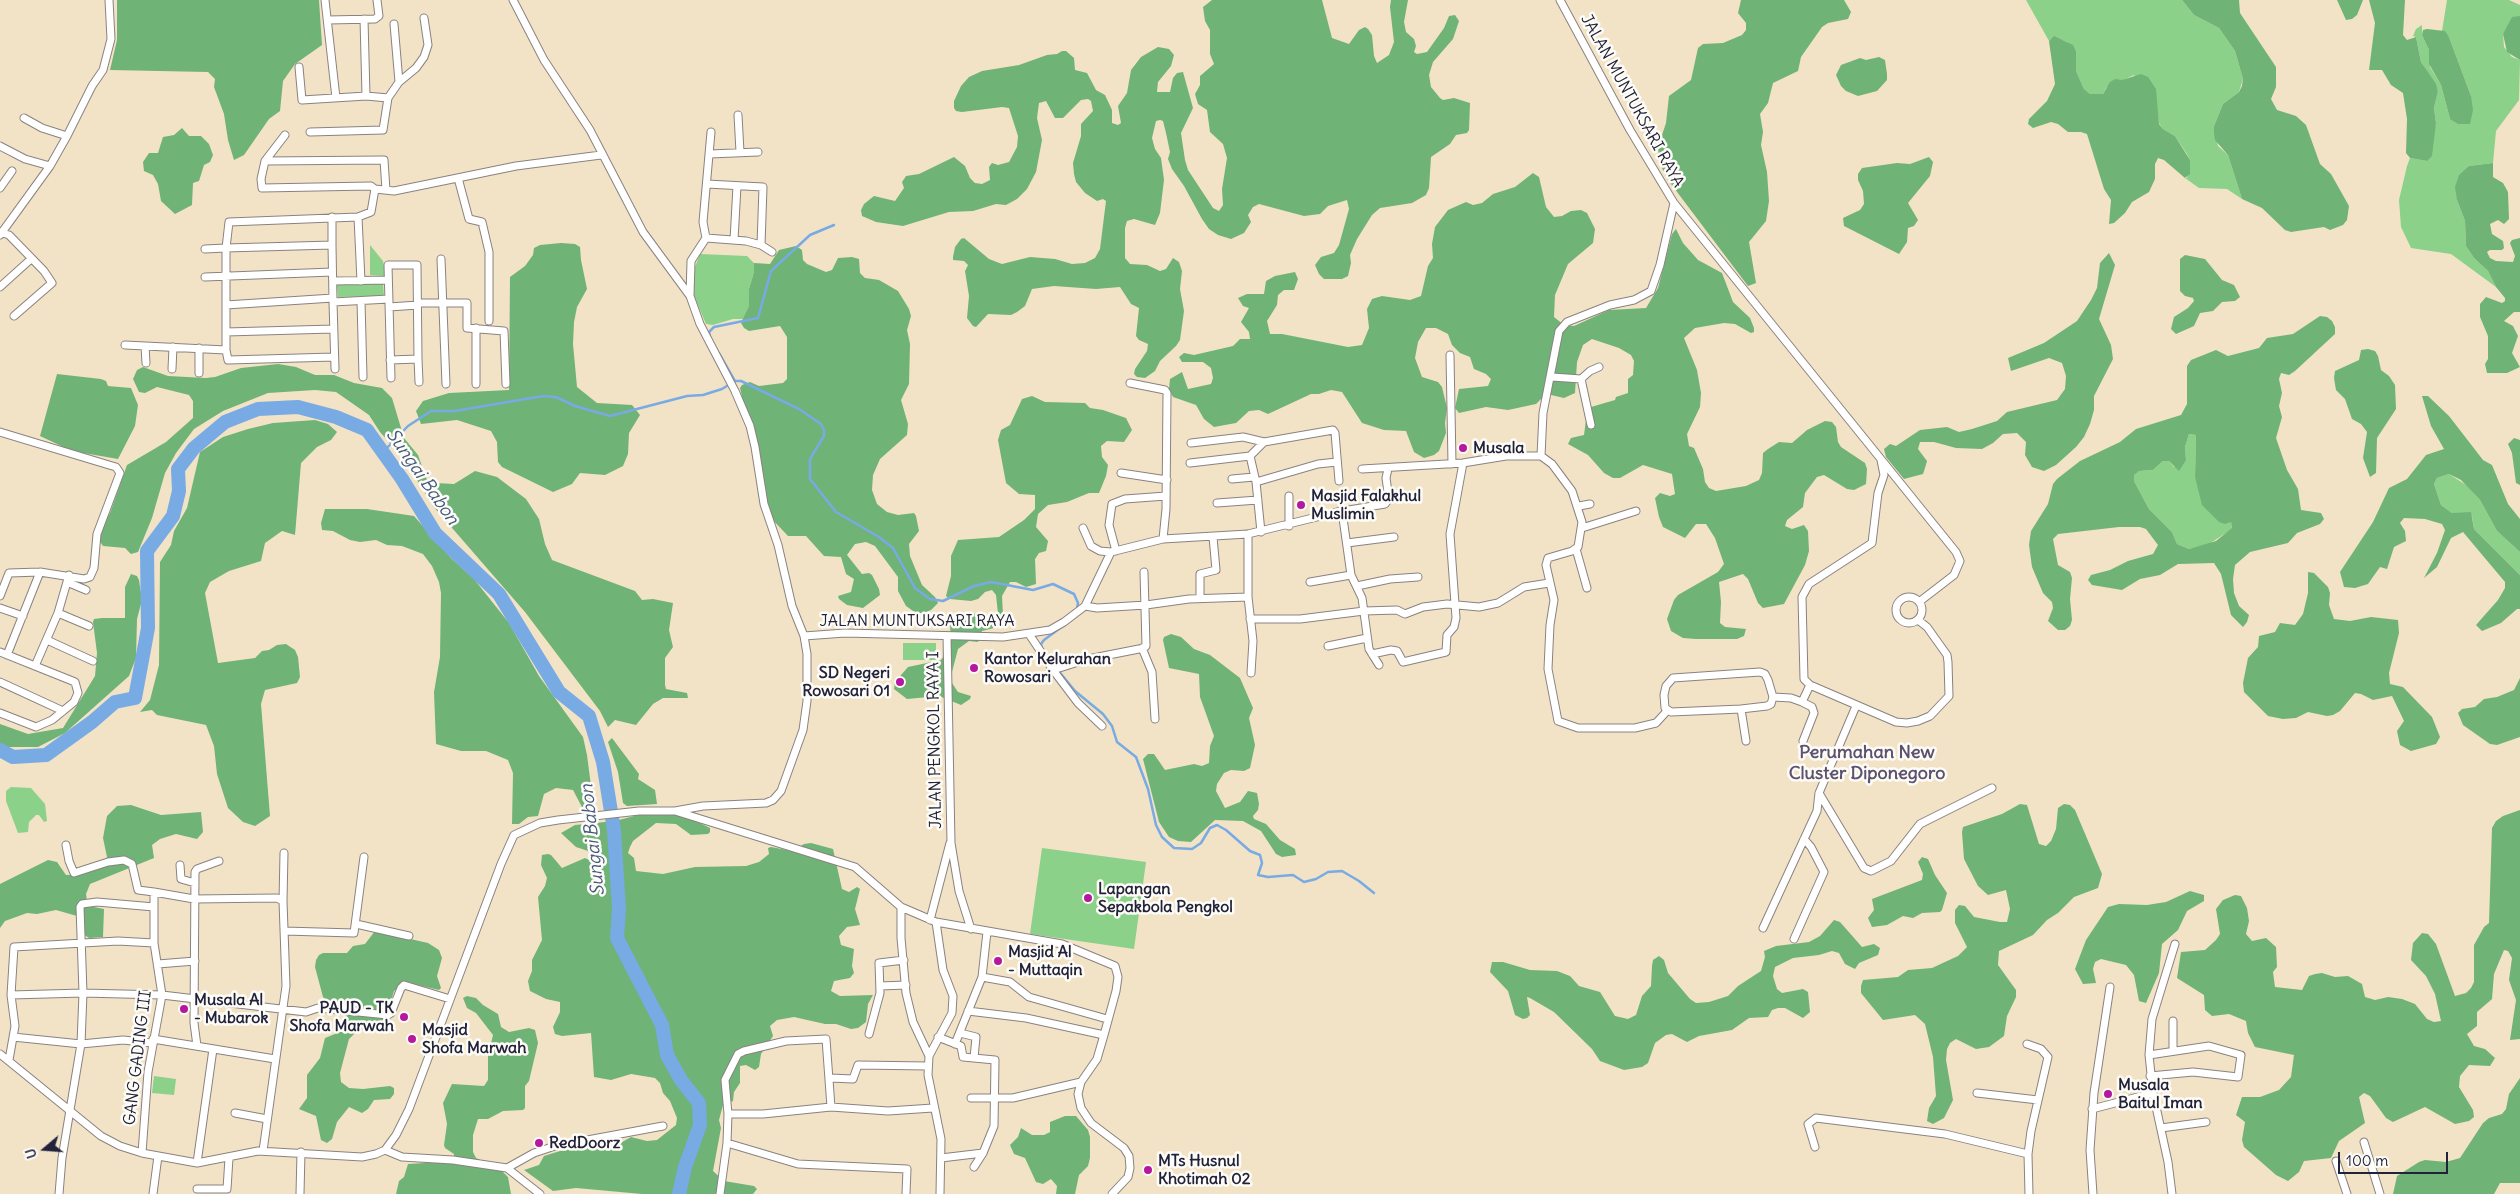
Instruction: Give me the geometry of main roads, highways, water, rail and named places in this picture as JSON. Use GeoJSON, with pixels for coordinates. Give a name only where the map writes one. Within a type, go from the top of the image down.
{"type":"FeatureCollection","features":[{"type":"Feature","properties":{"kind":"waterway"},"geometry":{"type":"LineString","coordinates":[[710,337],[709,332],[714,327],[758,318],[771,271],[810,235],[834,225]]}},
{"type":"Feature","properties":{"kind":"waterway"},"geometry":{"type":"LineString","coordinates":[[719,353],[735,381]]}},
{"type":"Feature","properties":{"kind":"waterway"},"geometry":{"type":"LineString","coordinates":[[383,452],[408,426],[431,411],[455,411],[543,396],[556,397],[575,406],[610,416],[687,396],[703,395],[722,389],[735,381],[741,381],[799,409],[821,424],[824,436],[810,459],[810,479],[836,512],[879,537],[893,548],[915,588],[930,599],[943,601],[974,586],[991,582],[1033,590],[1053,584],[1074,594],[1078,603],[1077,609]]}},
{"type":"Feature","properties":{"kind":"waterway","name":"Sungai Babon"},"geometry":{"type":"LineString","coordinates":[[0,750],[13,757],[46,755],[92,722],[115,702],[135,698],[148,628],[147,551],[173,516],[179,491],[178,469],[194,448],[225,422],[258,409],[298,407],[336,417],[367,430],[402,479],[435,533],[499,594],[559,692],[589,716],[603,762],[614,830],[619,909],[617,938],[662,1025],[667,1055],[681,1080],[699,1103],[700,1125],[685,1167],[679,1194]]}},
{"type":"Feature","properties":{"kind":"waterway"},"geometry":{"type":"LineString","coordinates":[[1042,649],[1041,644],[1044,640],[1071,620]]}},
{"type":"Feature","properties":{"kind":"waterway"},"geometry":{"type":"LineString","coordinates":[[1048,658],[1075,691],[1103,714],[1112,726],[1117,742],[1136,757],[1148,789],[1156,825],[1162,837],[1174,848],[1192,849],[1201,843],[1210,828],[1217,825],[1226,830],[1250,851],[1260,855],[1262,863],[1258,875],[1268,877],[1293,875],[1304,882],[1316,879],[1328,872],[1342,871],[1374,893]]}},
{"type":"Feature","properties":{"kind":"place","name":"Musala"},"geometry":{"type":"Point","coordinates":[1463,448]}},
{"type":"Feature","properties":{"kind":"place","name":"Masjid Falakhul Muslimin"},"geometry":{"type":"Point","coordinates":[1301,505]}},
{"type":"Feature","properties":{"kind":"place","name":"Kantor Kelurahan Rowosari"},"geometry":{"type":"Point","coordinates":[974,668]}},
{"type":"Feature","properties":{"kind":"place","name":"SD Negeri Rowosari 01"},"geometry":{"type":"Point","coordinates":[900,682]}},
{"type":"Feature","properties":{"kind":"place","name":"Lapangan Sepakbola Pengkol"},"geometry":{"type":"Point","coordinates":[1088,898]}},
{"type":"Feature","properties":{"kind":"place","name":"Masjid Al - Muttaqin"},"geometry":{"type":"Point","coordinates":[998,961]}},
{"type":"Feature","properties":{"kind":"place","name":"Musala Al - Mubarok"},"geometry":{"type":"Point","coordinates":[184,1009]}},
{"type":"Feature","properties":{"kind":"place","name":"PAUD - TK Shofa Marwah"},"geometry":{"type":"Point","coordinates":[404,1017]}},
{"type":"Feature","properties":{"kind":"place","name":"Masjid Shofa Marwah"},"geometry":{"type":"Point","coordinates":[412,1039]}},
{"type":"Feature","properties":{"kind":"place","name":"Musala Baitul Iman"},"geometry":{"type":"Point","coordinates":[2108,1094]}},
{"type":"Feature","properties":{"kind":"place","name":"RedDoorz"},"geometry":{"type":"Point","coordinates":[539,1143]}},
{"type":"Feature","properties":{"kind":"place","name":"MTs Husnul Khotimah 02"},"geometry":{"type":"Point","coordinates":[1148,1170]}},
{"type":"Feature","properties":{"kind":"district","name":"Perumahan New Cluster Diponegoro"},"geometry":{"type":"Point","coordinates":[1867,763]}}]}
